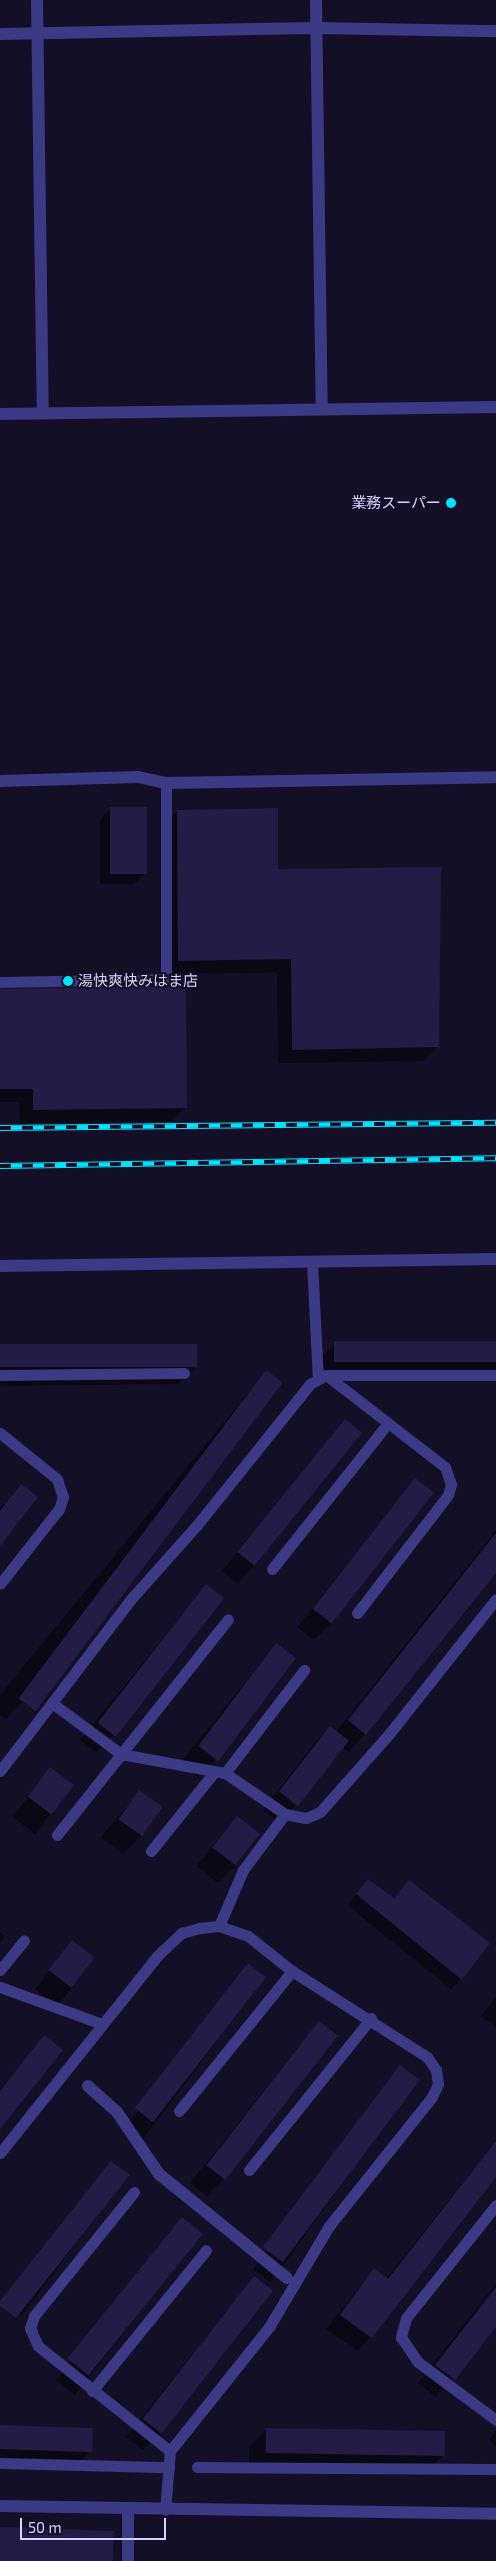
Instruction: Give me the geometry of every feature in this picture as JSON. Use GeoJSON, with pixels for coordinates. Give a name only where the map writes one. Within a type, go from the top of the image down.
{"type":"FeatureCollection","features":[{"type":"Feature","properties":{"kind":"street"},"geometry":{"type":"LineString","coordinates":[[37,0],[43,413]]}},
{"type":"Feature","properties":{"kind":"street"},"geometry":{"type":"LineString","coordinates":[[316,0],[322,409]]}},
{"type":"Feature","properties":{"kind":"street"},"geometry":{"type":"LineString","coordinates":[[0,34],[316,28],[496,31]]}},
{"type":"Feature","properties":{"kind":"street"},"geometry":{"type":"LineString","coordinates":[[0,414],[496,407]]}},
{"type":"Feature","properties":{"kind":"street"},"geometry":{"type":"LineString","coordinates":[[0,781],[138,777],[166,783],[496,777]]}},
{"type":"Feature","properties":{"kind":"street"},"geometry":{"type":"LineString","coordinates":[[0,1266],[496,1259]]}},
{"type":"Feature","properties":{"kind":"street"},"geometry":{"type":"LineString","coordinates":[[88,2086],[117,2112],[159,2174],[286,2278]]}},
{"type":"Feature","properties":{"kind":"street"},"geometry":{"type":"LineString","coordinates":[[0,2506],[496,2514]]}},
{"type":"Feature","properties":{"kind":"street"},"geometry":{"type":"LineString","coordinates":[[128,2509],[128,2561]]}},
{"type":"Feature","properties":{"kind":"lane"},"geometry":{"type":"LineString","coordinates":[[0,982],[166,980],[166,783]]}},
{"type":"Feature","properties":{"kind":"lane"},"geometry":{"type":"LineString","coordinates":[[312,1262],[322,1377]]}},
{"type":"Feature","properties":{"kind":"lane"},"geometry":{"type":"LineString","coordinates":[[0,1375],[184,1373]]}},
{"type":"Feature","properties":{"kind":"lane"},"geometry":{"type":"LineString","coordinates":[[0,1771],[131,1599],[198,1525],[302,1391],[322,1377],[496,1376]]}},
{"type":"Feature","properties":{"kind":"lane"},"geometry":{"type":"LineString","coordinates":[[322,1377],[388,1423],[446,1467],[451,1484],[448,1496],[357,1613]]}},
{"type":"Feature","properties":{"kind":"lane"},"geometry":{"type":"LineString","coordinates":[[272,1569],[388,1423]]}},
{"type":"Feature","properties":{"kind":"lane"},"geometry":{"type":"LineString","coordinates":[[0,1433],[57,1479],[64,1497],[59,1509],[0,1584]]}},
{"type":"Feature","properties":{"kind":"lane"},"geometry":{"type":"LineString","coordinates":[[52,1703],[121,1754],[220,1772],[285,1814],[300,1818],[320,1812],[389,1734],[496,1599]]}},
{"type":"Feature","properties":{"kind":"lane"},"geometry":{"type":"LineString","coordinates":[[57,1835],[228,1619]]}},
{"type":"Feature","properties":{"kind":"lane"},"geometry":{"type":"LineString","coordinates":[[151,1851],[220,1772],[304,1670]]}},
{"type":"Feature","properties":{"kind":"lane"},"geometry":{"type":"LineString","coordinates":[[219,1926],[243,1870],[285,1814]]}},
{"type":"Feature","properties":{"kind":"lane"},"geometry":{"type":"LineString","coordinates":[[0,2154],[102,2024],[170,1943],[182,1933],[219,1926],[248,1936],[292,1971],[371,2018],[427,2057],[436,2070],[438,2084],[432,2097],[329,2226],[269,2327],[170,2451],[165,2510]]}},
{"type":"Feature","properties":{"kind":"lane"},"geometry":{"type":"LineString","coordinates":[[0,1970],[24,1940]]}},
{"type":"Feature","properties":{"kind":"lane"},"geometry":{"type":"LineString","coordinates":[[179,2111],[292,1971]]}},
{"type":"Feature","properties":{"kind":"lane"},"geometry":{"type":"LineString","coordinates":[[2,1991],[102,2024]]}},
{"type":"Feature","properties":{"kind":"lane"},"geometry":{"type":"LineString","coordinates":[[249,2170],[371,2018]]}},
{"type":"Feature","properties":{"kind":"lane"},"geometry":{"type":"LineString","coordinates":[[134,2192],[34,2316],[30,2328],[38,2346],[170,2451]]}},
{"type":"Feature","properties":{"kind":"lane"},"geometry":{"type":"LineString","coordinates":[[496,2205],[406,2318],[401,2337],[418,2362],[496,2420]]}},
{"type":"Feature","properties":{"kind":"lane"},"geometry":{"type":"LineString","coordinates":[[92,2390],[206,2250]]}},
{"type":"Feature","properties":{"kind":"lane"},"geometry":{"type":"LineString","coordinates":[[0,2463],[168,2468]]}},
{"type":"Feature","properties":{"kind":"lane"},"geometry":{"type":"LineString","coordinates":[[197,2467],[496,2469]]}},
{"type":"Feature","properties":{"kind":"building"},"geometry":{"type":"Polygon","coordinates":[[[110,807],[147,807],[147,874],[110,874],[110,807]]]}},
{"type":"Feature","properties":{"kind":"building"},"geometry":{"type":"Polygon","coordinates":[[[278,808],[278,869],[441,867],[439,1047],[292,1050],[291,959],[178,961],[177,810],[278,808]]]}},
{"type":"Feature","properties":{"kind":"building"},"geometry":{"type":"Polygon","coordinates":[[[186,986],[187,1108],[33,1110],[33,1089],[0,1089],[0,989],[186,986]]]}},
{"type":"Feature","properties":{"kind":"building"},"geometry":{"type":"Polygon","coordinates":[[[334,1341],[496,1341],[496,1362],[334,1362],[334,1341]]]}},
{"type":"Feature","properties":{"kind":"building"},"geometry":{"type":"Polygon","coordinates":[[[0,1344],[197,1344],[197,1367],[0,1367],[0,1344]]]}},
{"type":"Feature","properties":{"kind":"building"},"geometry":{"type":"Polygon","coordinates":[[[266,1370],[283,1383],[35,1711],[19,1698],[266,1370]]]}},
{"type":"Feature","properties":{"kind":"building"},"geometry":{"type":"Polygon","coordinates":[[[345,1419],[362,1433],[254,1566],[237,1552],[345,1419]]]}},
{"type":"Feature","properties":{"kind":"building"},"geometry":{"type":"Polygon","coordinates":[[[415,1478],[434,1493],[332,1624],[313,1609],[415,1478]]]}},
{"type":"Feature","properties":{"kind":"building"},"geometry":{"type":"Polygon","coordinates":[[[21,1484],[38,1497],[0,1546],[0,1511],[21,1484]]]}},
{"type":"Feature","properties":{"kind":"building"},"geometry":{"type":"Polygon","coordinates":[[[496,1533],[496,1573],[366,1735],[348,1720],[496,1533]]]}},
{"type":"Feature","properties":{"kind":"building"},"geometry":{"type":"Polygon","coordinates":[[[206,1584],[224,1598],[116,1737],[98,1723],[206,1584]]]}},
{"type":"Feature","properties":{"kind":"building"},"geometry":{"type":"Polygon","coordinates":[[[276,1643],[296,1658],[218,1761],[198,1746],[276,1643]]]}},
{"type":"Feature","properties":{"kind":"building"},"geometry":{"type":"Polygon","coordinates":[[[330,1726],[349,1741],[298,1806],[279,1791],[330,1726]]]}},
{"type":"Feature","properties":{"kind":"building"},"geometry":{"type":"Polygon","coordinates":[[[50,1767],[74,1785],[52,1815],[28,1797],[50,1767]]]}},
{"type":"Feature","properties":{"kind":"building"},"geometry":{"type":"Polygon","coordinates":[[[139,1790],[163,1807],[142,1836],[118,1819],[139,1790]]]}},
{"type":"Feature","properties":{"kind":"building"},"geometry":{"type":"Polygon","coordinates":[[[237,1816],[260,1834],[235,1865],[212,1848],[237,1816]]]}},
{"type":"Feature","properties":{"kind":"building"},"geometry":{"type":"Polygon","coordinates":[[[368,1879],[394,1898],[409,1880],[490,1943],[462,1980],[356,1894],[368,1879]]]}},
{"type":"Feature","properties":{"kind":"building"},"geometry":{"type":"Polygon","coordinates":[[[72,1940],[95,1958],[71,1988],[49,1970],[72,1940]]]}},
{"type":"Feature","properties":{"kind":"building"},"geometry":{"type":"Polygon","coordinates":[[[248,1963],[266,1977],[153,2122],[135,2108],[248,1963]]]}},
{"type":"Feature","properties":{"kind":"building"},"geometry":{"type":"Polygon","coordinates":[[[319,2021],[338,2036],[225,2180],[206,2165],[319,2021]]]}},
{"type":"Feature","properties":{"kind":"building"},"geometry":{"type":"Polygon","coordinates":[[[44,2035],[63,2050],[0,2129],[0,2091],[44,2035]]]}},
{"type":"Feature","properties":{"kind":"building"},"geometry":{"type":"Polygon","coordinates":[[[400,2065],[420,2080],[283,2262],[263,2247],[400,2065]]]}},
{"type":"Feature","properties":{"kind":"building"},"geometry":{"type":"Polygon","coordinates":[[[496,2141],[496,2177],[372,2338],[340,2315],[374,2268],[388,2279],[496,2141]]]}},
{"type":"Feature","properties":{"kind":"building"},"geometry":{"type":"Polygon","coordinates":[[[111,2161],[130,2175],[16,2318],[0,2306],[0,2301],[111,2161]]]}},
{"type":"Feature","properties":{"kind":"building"},"geometry":{"type":"Polygon","coordinates":[[[182,2217],[203,2234],[88,2375],[67,2358],[182,2217]]]}},
{"type":"Feature","properties":{"kind":"building"},"geometry":{"type":"Polygon","coordinates":[[[254,2276],[273,2291],[161,2433],[143,2419],[254,2276]]]}},
{"type":"Feature","properties":{"kind":"building"},"geometry":{"type":"Polygon","coordinates":[[[496,2287],[496,2327],[455,2380],[435,2365],[496,2287]]]}},
{"type":"Feature","properties":{"kind":"building"},"geometry":{"type":"Polygon","coordinates":[[[0,2425],[93,2428],[92,2452],[0,2449],[0,2425]]]}},
{"type":"Feature","properties":{"kind":"building"},"geometry":{"type":"Polygon","coordinates":[[[266,2428],[445,2431],[445,2456],[266,2453],[266,2428]]]}},
{"type":"Feature","properties":{"kind":"building"},"geometry":{"type":"Polygon","coordinates":[[[0,2527],[114,2531],[113,2561],[0,2561],[0,2527]]]}},
{"type":"Feature","properties":{"kind":"railway"},"geometry":{"type":"LineString","coordinates":[[0,1128],[496,1123]]}},
{"type":"Feature","properties":{"kind":"railway"},"geometry":{"type":"LineString","coordinates":[[0,1166],[496,1158]]}},
{"type":"Feature","properties":{"kind":"place","name":"業務スーパー"},"geometry":{"type":"Point","coordinates":[451,503]}},
{"type":"Feature","properties":{"kind":"place","name":"湯快爽快みはま店"},"geometry":{"type":"Point","coordinates":[68,981]}}]}
